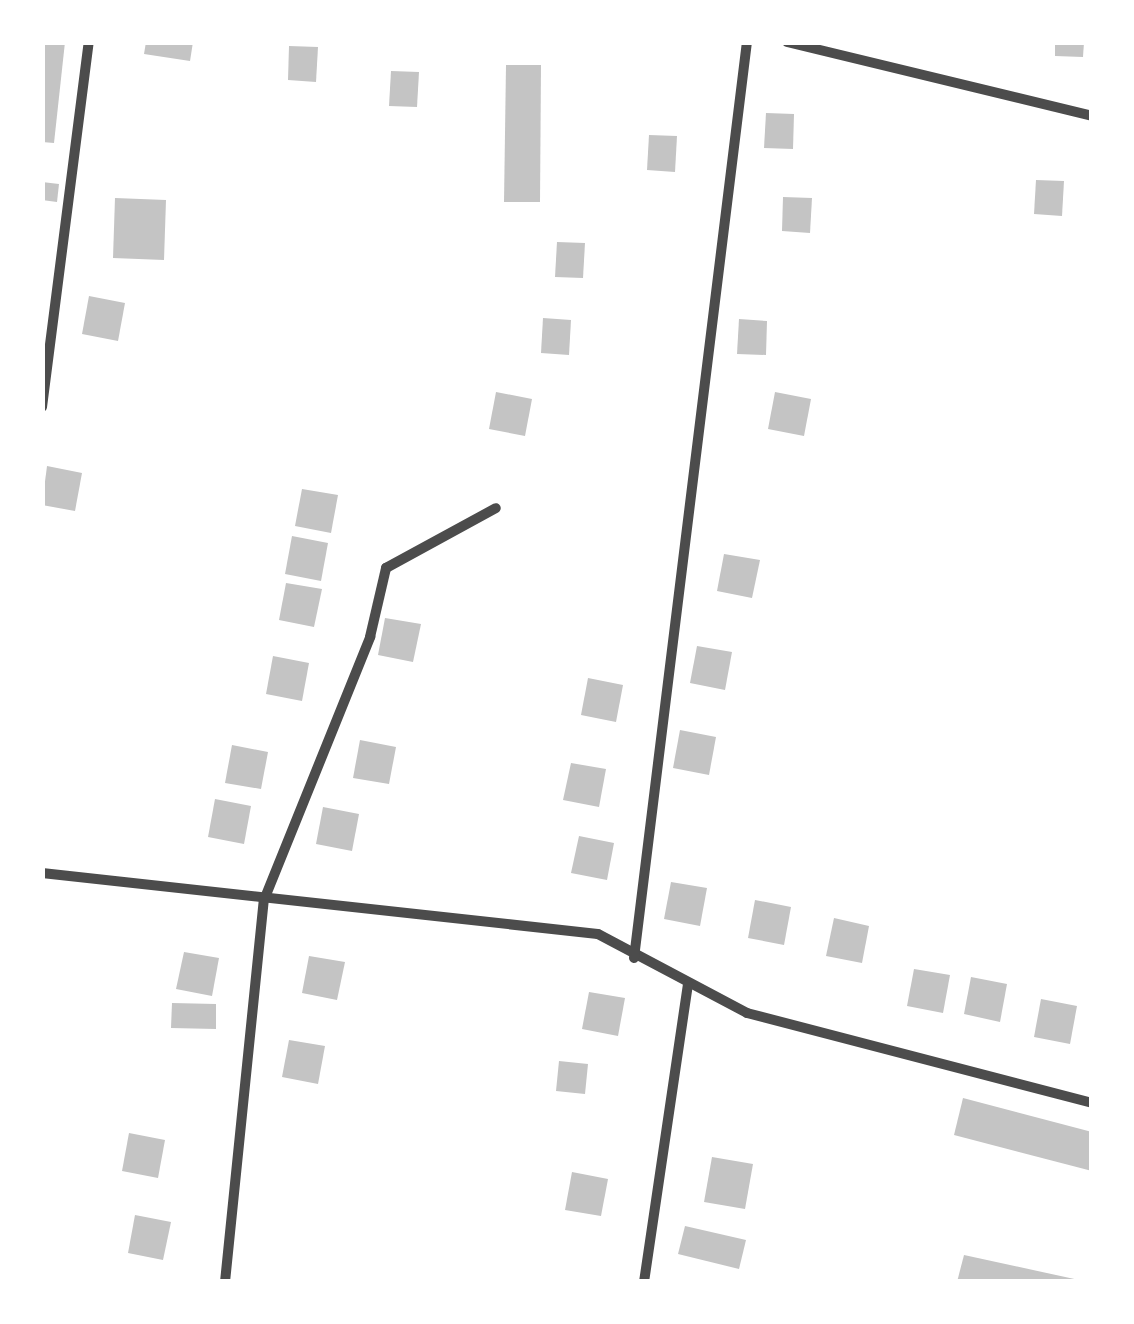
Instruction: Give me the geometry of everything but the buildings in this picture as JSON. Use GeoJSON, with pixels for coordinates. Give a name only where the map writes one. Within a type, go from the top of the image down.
{"type":"FeatureCollection","features":[{"type":"Feature","properties":{"kind":"street"},"geometry":{"type":"LineString","coordinates":[[42,406],[88,42]]}},
{"type":"Feature","properties":{"kind":"street"},"geometry":{"type":"LineString","coordinates":[[634,958],[748,42]]}},
{"type":"Feature","properties":{"kind":"street"},"geometry":{"type":"LineString","coordinates":[[786,42],[1092,116]]}},
{"type":"Feature","properties":{"kind":"street"},"geometry":{"type":"LineString","coordinates":[[225,1282],[264,900],[370,636],[386,568],[496,508]]}},
{"type":"Feature","properties":{"kind":"street"},"geometry":{"type":"LineString","coordinates":[[42,874],[598,934],[634,958],[747,1013],[1092,1102]]}},
{"type":"Feature","properties":{"kind":"street"},"geometry":{"type":"LineString","coordinates":[[644,1282],[688,984]]}}]}
